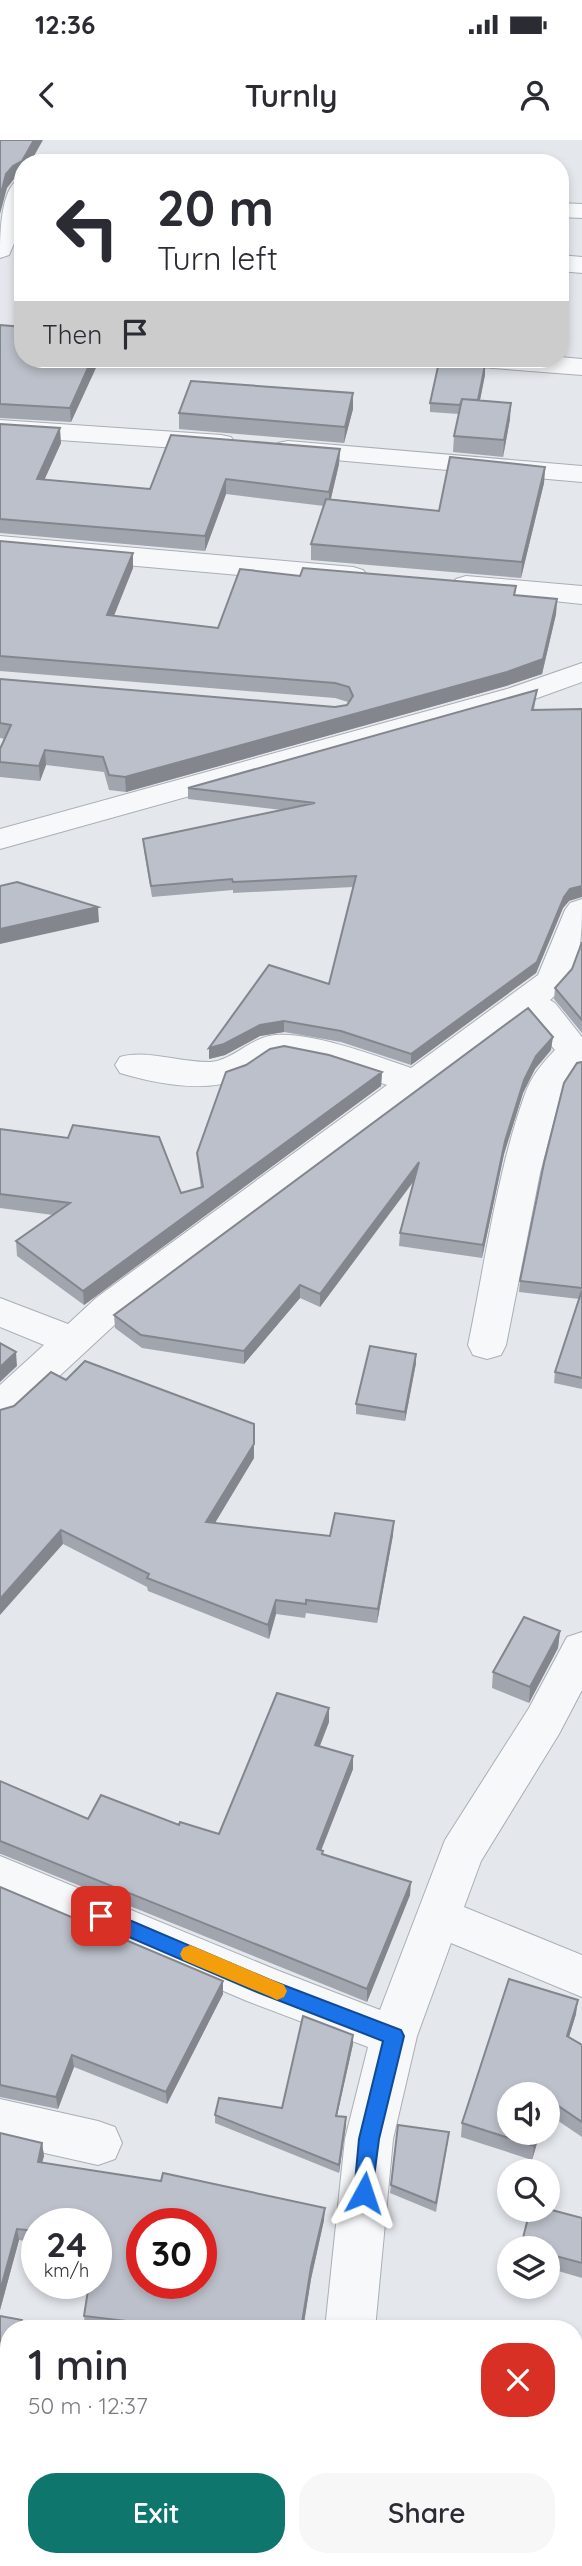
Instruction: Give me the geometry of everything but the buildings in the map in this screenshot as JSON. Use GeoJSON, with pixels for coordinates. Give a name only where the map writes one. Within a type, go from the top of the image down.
{"type":"FeatureCollection","features":[{"type":"Feature","properties":{"kind":"street"},"geometry":{"type":"LineString","coordinates":[[8,235],[14,209]]}},
{"type":"Feature","properties":{"kind":"street"},"geometry":{"type":"LineString","coordinates":[[0,428],[255,446],[582,474]]}},
{"type":"Feature","properties":{"kind":"street"},"geometry":{"type":"LineString","coordinates":[[0,545],[376,578]]}},
{"type":"Feature","properties":{"kind":"street"},"geometry":{"type":"LineString","coordinates":[[445,583],[582,595]]}},
{"type":"Feature","properties":{"kind":"street"},"geometry":{"type":"LineString","coordinates":[[0,839],[492,702],[582,672]]}},
{"type":"Feature","properties":{"kind":"street"},"geometry":{"type":"LineString","coordinates":[[0,1408],[109,1308],[550,983],[571,972],[582,910]]}},
{"type":"Feature","properties":{"kind":"street"},"geometry":{"type":"LineString","coordinates":[[487,1345],[522,1173],[543,1093],[552,1073],[578,1056],[543,1011],[526,1002]]}},
{"type":"Feature","properties":{"kind":"street"},"geometry":{"type":"LineString","coordinates":[[132,1065],[167,1072],[215,1072],[238,1068],[249,1056],[273,1047],[339,1058],[416,1082]]}},
{"type":"Feature","properties":{"kind":"street"},"geometry":{"type":"LineString","coordinates":[[0,1312],[73,1341]]}},
{"type":"Feature","properties":{"kind":"street"},"geometry":{"type":"LineString","coordinates":[[351,2320],[369,2139],[394,2036],[461,1854],[576,1676]]}},
{"type":"Feature","properties":{"kind":"street"},"geometry":{"type":"LineString","coordinates":[[0,1875],[263,1986],[394,2036]]}},
{"type":"Feature","properties":{"kind":"street"},"geometry":{"type":"LineString","coordinates":[[437,1916],[582,1976]]}},
{"type":"Feature","properties":{"kind":"street"},"geometry":{"type":"LineString","coordinates":[[0,2121],[98,2143]]}},
{"type":"Feature","properties":{"kind":"slow traffic"},"geometry":{"type":"LineString","coordinates":[[190,1954],[277,1991]]}},
{"type":"Feature","properties":{"kind":"route"},"geometry":{"type":"LineString","coordinates":[[101,1916],[263,1986],[394,2036],[369,2139],[364,2193]]}}]}
